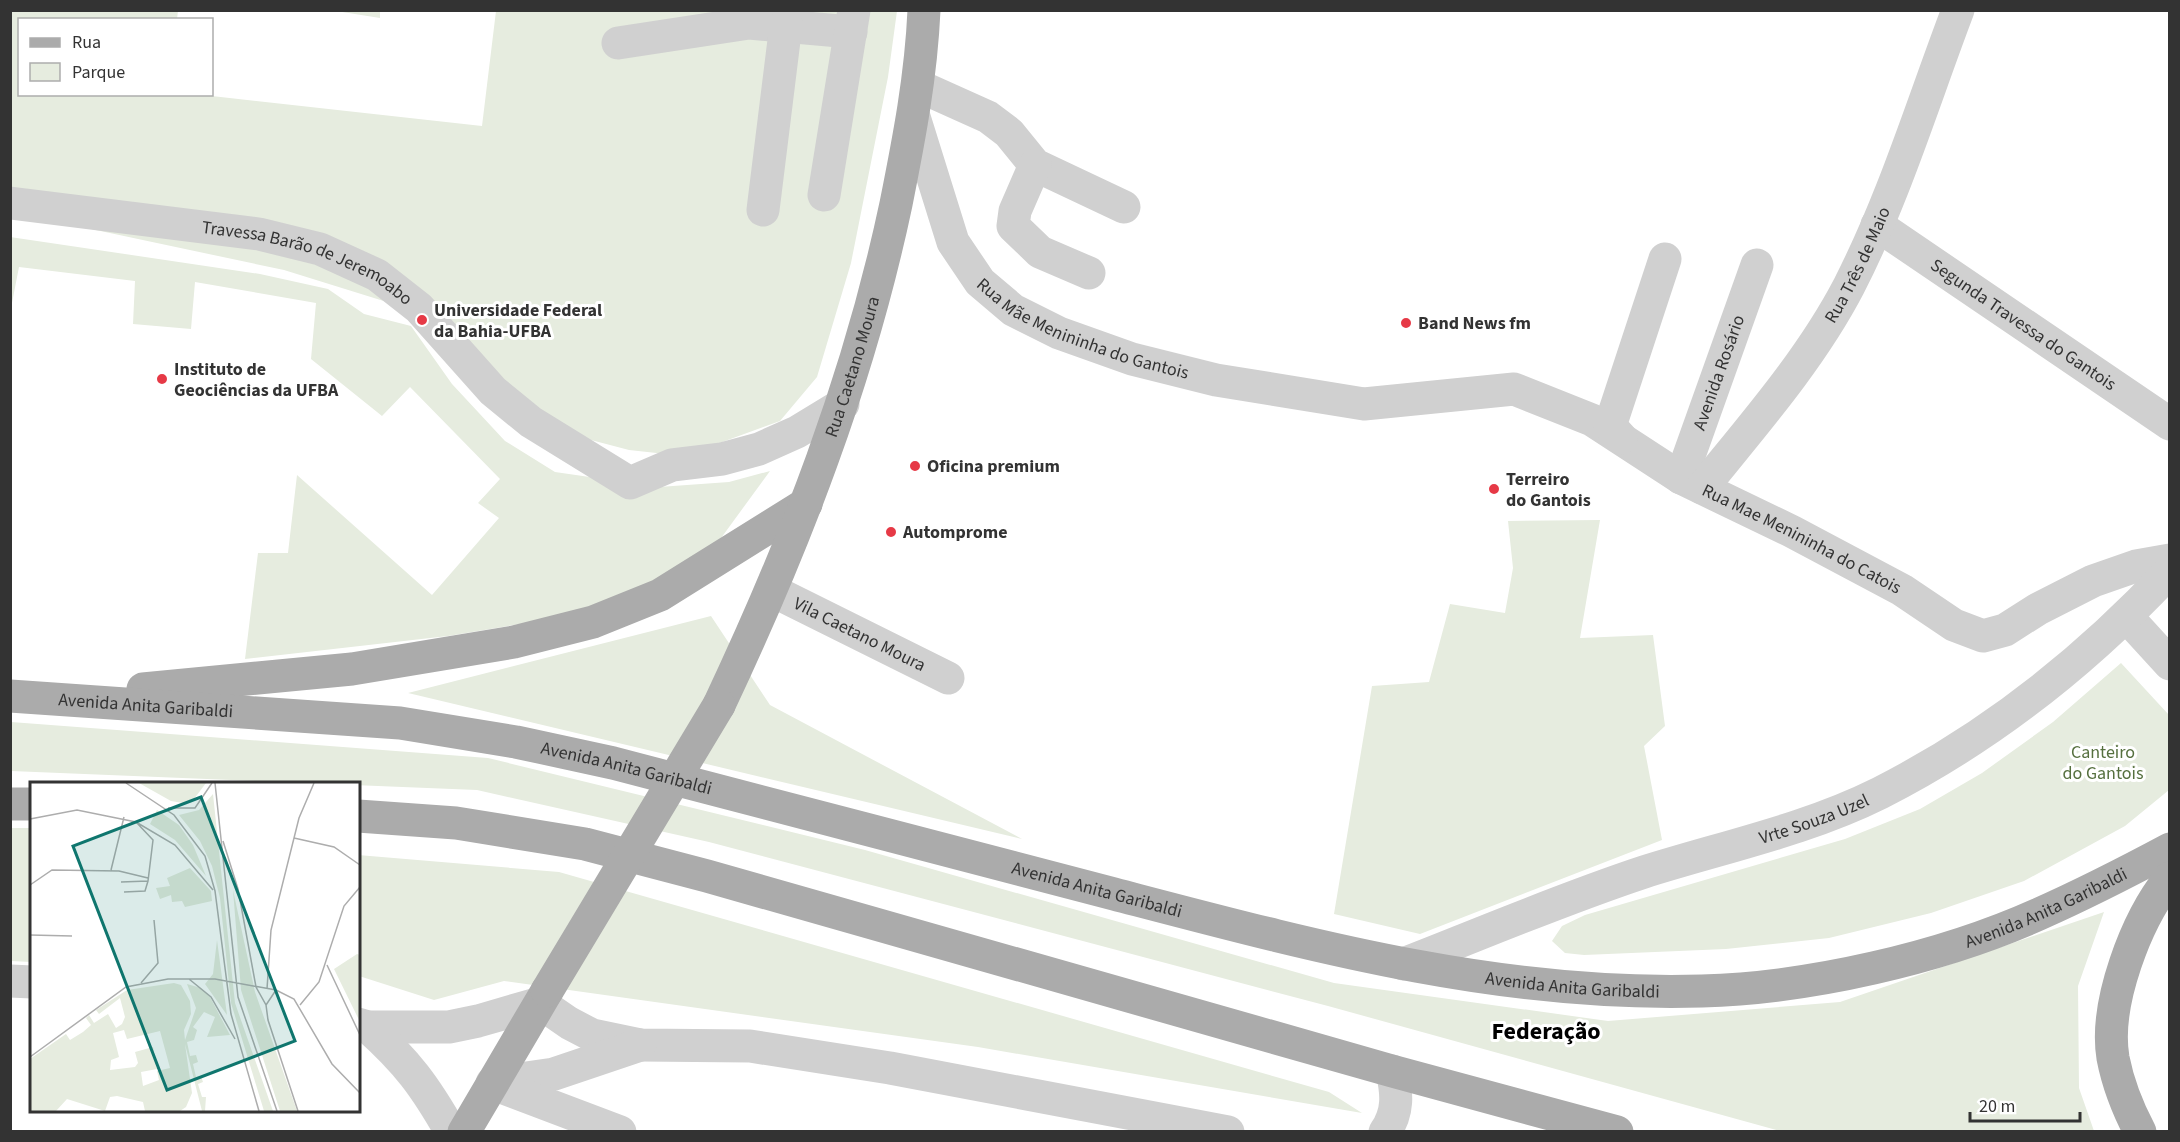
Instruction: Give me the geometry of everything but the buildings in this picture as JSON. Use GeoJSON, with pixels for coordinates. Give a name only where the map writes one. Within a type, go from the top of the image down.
{"type":"FeatureCollection","features":[{"type":"Feature","properties":{"kind":"main road","name":"Rua Caetano Moura"},"geometry":{"type":"LineString","coordinates":[[464,1131],[719,705],[771,590],[843,404],[879,284],[916,101],[924,10]]}},
{"type":"Feature","properties":{"kind":"main road"},"geometry":{"type":"LineString","coordinates":[[45,698],[352,669],[514,642],[570,628],[593,622],[660,595],[806,504]]}},
{"type":"Feature","properties":{"kind":"main road","name":"Avenida Anita Garibaldi"},"geometry":{"type":"LineString","coordinates":[[10,696],[400,723],[516,742],[613,763],[1279,937],[1403,964],[1537,986],[1704,991],[1793,982],[1881,965],[1956,946],[2037,915],[2169,849]]}},
{"type":"Feature","properties":{"kind":"main road"},"geometry":{"type":"LineString","coordinates":[[10,804],[30,804]]}},
{"type":"Feature","properties":{"kind":"main road"},"geometry":{"type":"LineString","coordinates":[[360,816],[456,823],[585,844],[718,879],[1392,1071],[1617,1131]]}},
{"type":"Feature","properties":{"kind":"main road"},"geometry":{"type":"LineString","coordinates":[[2140,1131],[2128,1108],[2113,1057],[2115,1001],[2130,947],[2158,892],[2169,878]]}},
{"type":"Feature","properties":{"kind":"street","name":"Rua Três de Maio"},"geometry":{"type":"LineString","coordinates":[[1692,483],[1769,406],[1823,330],[1849,286],[1878,225],[1958,10]]}},
{"type":"Feature","properties":{"kind":"street"},"geometry":{"type":"LineString","coordinates":[[618,43],[749,22],[786,24],[853,21],[824,195]]}},
{"type":"Feature","properties":{"kind":"street"},"geometry":{"type":"LineString","coordinates":[[763,210],[786,24]]}},
{"type":"Feature","properties":{"kind":"street"},"geometry":{"type":"LineString","coordinates":[[916,101],[988,117],[1009,133],[1035,165],[1124,207]]}},
{"type":"Feature","properties":{"kind":"street","name":"Rua Mãe Menininha do Gantois"},"geometry":{"type":"LineString","coordinates":[[916,101],[953,242],[980,282],[1013,310],[1059,333],[1132,360],[1216,380],[1364,404],[1514,389],[1592,420],[1621,438]]}},
{"type":"Feature","properties":{"kind":"street"},"geometry":{"type":"LineString","coordinates":[[1035,165],[1015,211],[1013,226],[1040,252],[1089,273]]}},
{"type":"Feature","properties":{"kind":"street","name":"Travessa Barão de Jeremoabo"},"geometry":{"type":"LineString","coordinates":[[10,203],[259,234],[320,249],[377,275],[419,308],[493,391],[508,404],[531,422],[630,483],[672,465],[722,459],[759,449],[797,432],[843,404]]}},
{"type":"Feature","properties":{"kind":"street","name":"Segunda Travessa do Gantois"},"geometry":{"type":"LineString","coordinates":[[1878,225],[2169,424]]}},
{"type":"Feature","properties":{"kind":"street"},"geometry":{"type":"LineString","coordinates":[[1621,438],[1610,426],[1665,259]]}},
{"type":"Feature","properties":{"kind":"street","name":"Avenida Rosário"},"geometry":{"type":"LineString","coordinates":[[1692,483],[1757,265]]}},
{"type":"Feature","properties":{"kind":"street","name":"Rua Mae Menininha do Catois"},"geometry":{"type":"LineString","coordinates":[[1621,438],[1692,483],[1902,590],[1954,625],[1983,636],[2005,630],[2093,581],[2136,566],[2169,560]]}},
{"type":"Feature","properties":{"kind":"street","name":"Vrte Souza Uzel"},"geometry":{"type":"LineString","coordinates":[[1403,964],[1601,886],[1812,822],[1879,794],[1943,758],[2006,717],[2072,667],[2127,617],[2169,571]]}},
{"type":"Feature","properties":{"kind":"street","name":"Vila Caetano Moura"},"geometry":{"type":"LineString","coordinates":[[771,590],[948,678]]}},
{"type":"Feature","properties":{"kind":"street"},"geometry":{"type":"LineString","coordinates":[[2127,617],[2169,664]]}},
{"type":"Feature","properties":{"kind":"street"},"geometry":{"type":"LineString","coordinates":[[10,981],[30,982]]}},
{"type":"Feature","properties":{"kind":"street"},"geometry":{"type":"LineString","coordinates":[[363,1026],[449,1027],[478,1021],[544,997],[569,1023],[592,1035],[640,1045],[750,1046],[890,1068],[1228,1131]]}},
{"type":"Feature","properties":{"kind":"street"},"geometry":{"type":"LineString","coordinates":[[363,1026],[400,1056],[419,1078],[451,1131]]}},
{"type":"Feature","properties":{"kind":"street"},"geometry":{"type":"LineString","coordinates":[[492,1083],[554,1074],[640,1045]]}},
{"type":"Feature","properties":{"kind":"street"},"geometry":{"type":"LineString","coordinates":[[1385,1131],[1396,1108],[1397,1091],[1392,1071]]}},
{"type":"Feature","properties":{"kind":"street"},"geometry":{"type":"LineString","coordinates":[[492,1083],[620,1131]]}},
{"type":"Feature","properties":{"kind":"green space"},"geometry":{"type":"Polygon","coordinates":[[[11,11],[178,11],[177,18],[18,18],[18,96],[212,96],[482,126],[496,11],[897,11],[888,77],[851,263],[817,377],[780,421],[684,456],[629,450],[572,435],[419,312],[284,270],[11,212],[11,11]]]}},
{"type":"Feature","properties":{"kind":"green space"},"geometry":{"type":"Polygon","coordinates":[[[336,11],[380,11],[380,18],[336,11]]]}},
{"type":"Feature","properties":{"kind":"green space"},"geometry":{"type":"Polygon","coordinates":[[[10,237],[260,274],[328,289],[364,314],[411,326],[452,384],[505,441],[555,472],[659,487],[729,482],[770,471],[697,571],[598,611],[448,636],[245,659],[258,553],[288,553],[297,475],[432,595],[499,518],[478,503],[500,479],[410,387],[382,416],[311,359],[316,303],[195,282],[191,329],[133,324],[135,281],[19,267],[11,308],[10,237]]]}},
{"type":"Feature","properties":{"kind":"green space"},"geometry":{"type":"Polygon","coordinates":[[[1600,520],[1580,638],[1653,635],[1665,726],[1644,746],[1662,840],[1420,934],[1334,914],[1372,686],[1429,682],[1450,604],[1505,613],[1513,568],[1508,521],[1600,520]]]}},
{"type":"Feature","properties":{"kind":"green space"},"geometry":{"type":"Polygon","coordinates":[[[711,616],[770,705],[1022,839],[408,693],[711,616]]]}},
{"type":"Feature","properties":{"kind":"green space","name":"Canteiro do Gantois"},"geometry":{"type":"Polygon","coordinates":[[[2121,663],[2169,715],[2169,790],[2125,826],[2024,881],[1931,913],[1829,938],[1726,949],[1584,955],[1565,953],[1552,941],[1562,926],[1585,915],[1845,839],[1920,809],[1982,773],[2053,722],[2121,663]]]}},
{"type":"Feature","properties":{"kind":"green space"},"geometry":{"type":"Polygon","coordinates":[[[11,722],[488,758],[865,850],[1334,983],[1608,1021],[1840,1002],[2104,912],[2078,986],[2079,1088],[2094,1131],[1780,1131],[1328,1006],[709,842],[477,790],[360,785],[360,782],[281,782],[11,771],[11,722]]]}},
{"type":"Feature","properties":{"kind":"green space"},"geometry":{"type":"Polygon","coordinates":[[[11,828],[30,828],[30,962],[11,961],[11,828]]]}},
{"type":"Feature","properties":{"kind":"green space"},"geometry":{"type":"Polygon","coordinates":[[[360,855],[559,872],[1329,1092],[1362,1113],[978,1047],[504,981],[434,1000],[360,976],[360,855]]]}},
{"type":"Feature","properties":{"kind":"place","name":"Universidade Federal da Bahia-UFBA"},"geometry":{"type":"Point","coordinates":[422,320]}},
{"type":"Feature","properties":{"kind":"place","name":"Band News fm"},"geometry":{"type":"Point","coordinates":[1406,323]}},
{"type":"Feature","properties":{"kind":"place","name":"Instituto de Geociências da UFBA"},"geometry":{"type":"Point","coordinates":[162,379]}},
{"type":"Feature","properties":{"kind":"place","name":"Oficina premium"},"geometry":{"type":"Point","coordinates":[915,466]}},
{"type":"Feature","properties":{"kind":"place","name":"Terreiro do Gantois"},"geometry":{"type":"Point","coordinates":[1494,489]}},
{"type":"Feature","properties":{"kind":"place","name":"Automprome"},"geometry":{"type":"Point","coordinates":[891,532]}},
{"type":"Feature","properties":{"kind":"district","name":"Federação"},"geometry":{"type":"Point","coordinates":[1546,1031]}}]}
